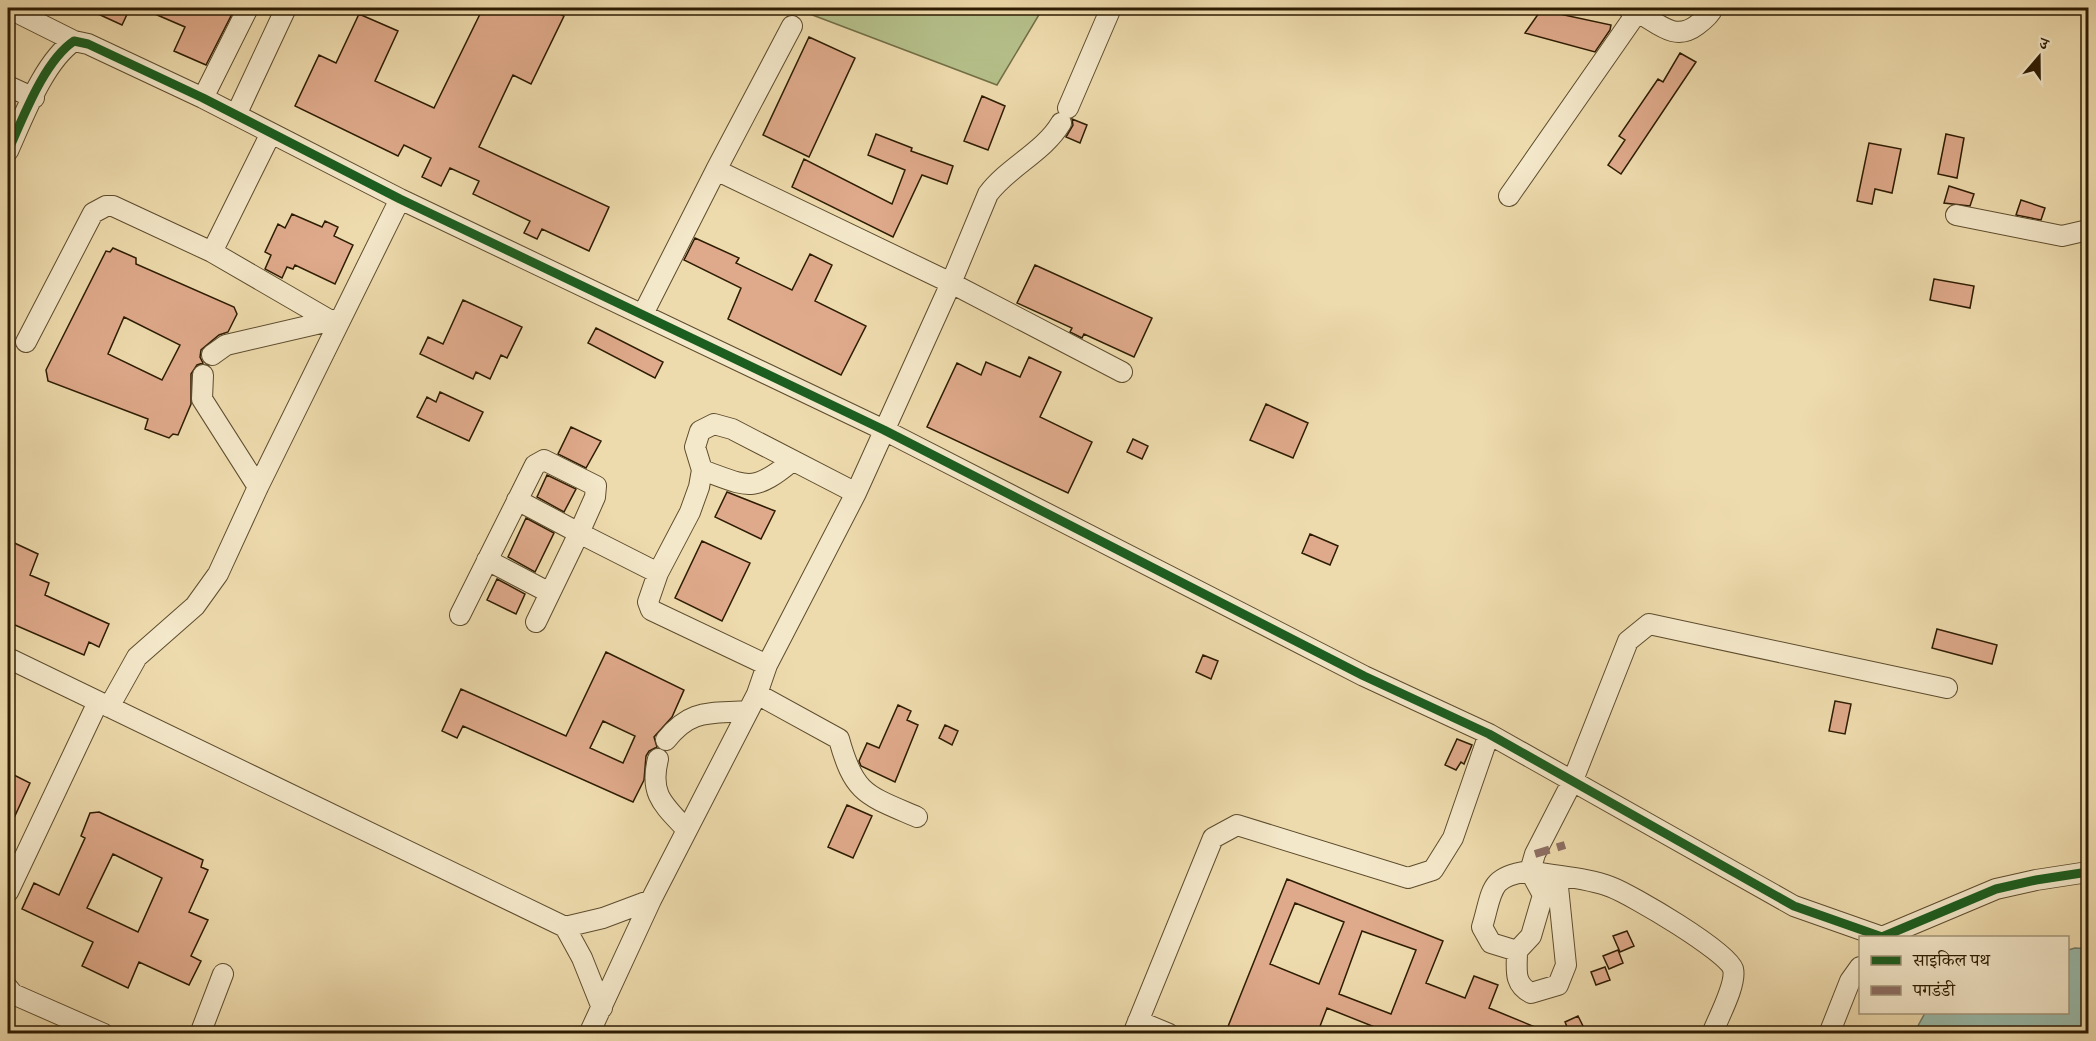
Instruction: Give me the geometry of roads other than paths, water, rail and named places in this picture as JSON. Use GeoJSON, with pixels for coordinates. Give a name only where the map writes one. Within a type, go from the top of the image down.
{"type":"FeatureCollection","features":[{"type":"Feature","properties":{"kind":"street"},"geometry":{"type":"LineString","coordinates":[[8,8],[74,41],[88,44],[203,98],[400,199],[884,430],[1364,676],[1489,734],[1794,906],[1879,936]]}},
{"type":"Feature","properties":{"kind":"street"},"geometry":{"type":"LineString","coordinates":[[203,98],[248,8]]}},
{"type":"Feature","properties":{"kind":"street"},"geometry":{"type":"LineString","coordinates":[[236,115],[286,8]]}},
{"type":"Feature","properties":{"kind":"street"},"geometry":{"type":"LineString","coordinates":[[589,1034],[651,900],[752,703],[766,664],[856,493],[951,283],[988,194],[996,184],[1051,137],[1064,116],[1111,8]]}},
{"type":"Feature","properties":{"kind":"street"},"geometry":{"type":"LineString","coordinates":[[1509,196],[1633,9],[1671,32],[1681,33],[1688,32],[1703,21],[1713,8]]}},
{"type":"Feature","properties":{"kind":"street"},"geometry":{"type":"LineString","coordinates":[[643,314],[792,26]]}},
{"type":"Feature","properties":{"kind":"street"},"geometry":{"type":"LineString","coordinates":[[8,151],[51,64],[63,48],[74,41]]}},
{"type":"Feature","properties":{"kind":"street"},"geometry":{"type":"LineString","coordinates":[[8,86],[34,98]]}},
{"type":"Feature","properties":{"kind":"street"},"geometry":{"type":"LineString","coordinates":[[212,252],[271,133]]}},
{"type":"Feature","properties":{"kind":"street"},"geometry":{"type":"LineString","coordinates":[[716,170],[951,283],[1122,372]]}},
{"type":"Feature","properties":{"kind":"street"},"geometry":{"type":"LineString","coordinates":[[8,892],[104,704],[137,657],[208,591],[337,319],[400,199]]}},
{"type":"Feature","properties":{"kind":"street"},"geometry":{"type":"LineString","coordinates":[[27,342],[93,213],[98,208],[113,206],[212,252],[337,319]]}},
{"type":"Feature","properties":{"kind":"street"},"geometry":{"type":"LineString","coordinates":[[1956,215],[2062,236],[2088,230]]}},
{"type":"Feature","properties":{"kind":"street"},"geometry":{"type":"LineString","coordinates":[[212,355],[226,345],[337,319]]}},
{"type":"Feature","properties":{"kind":"street"},"geometry":{"type":"LineString","coordinates":[[203,375],[202,399],[258,487]]}},
{"type":"Feature","properties":{"kind":"street"},"geometry":{"type":"LineString","coordinates":[[766,664],[651,610],[648,602],[658,573],[690,512],[699,487],[702,470],[694,447],[700,431],[714,424],[732,429],[791,462],[856,493]]}},
{"type":"Feature","properties":{"kind":"street"},"geometry":{"type":"LineString","coordinates":[[460,615],[535,465],[544,460],[596,486],[595,497],[536,622]]}},
{"type":"Feature","properties":{"kind":"street"},"geometry":{"type":"LineString","coordinates":[[702,470],[742,484],[758,485],[791,462]]}},
{"type":"Feature","properties":{"kind":"street"},"geometry":{"type":"LineString","coordinates":[[517,500],[658,573]]}},
{"type":"Feature","properties":{"kind":"street"},"geometry":{"type":"LineString","coordinates":[[487,560],[550,593]]}},
{"type":"Feature","properties":{"kind":"street"},"geometry":{"type":"LineString","coordinates":[[1557,877],[1566,965],[1558,985],[1531,993],[1516,980],[1516,951],[1531,936],[1543,895],[1530,871],[1535,854],[1573,780],[1628,641],[1648,624],[1947,688]]}},
{"type":"Feature","properties":{"kind":"street"},"geometry":{"type":"LineString","coordinates":[[10,665],[104,704],[565,927],[582,958],[602,1008]]}},
{"type":"Feature","properties":{"kind":"street"},"geometry":{"type":"LineString","coordinates":[[666,740],[680,723],[695,716],[752,703],[838,739],[847,769],[858,787],[886,804],[917,817]]}},
{"type":"Feature","properties":{"kind":"street"},"geometry":{"type":"LineString","coordinates":[[1169,1034],[1135,1027],[1213,838],[1237,825],[1408,878],[1433,870],[1453,837],[1489,734]]}},
{"type":"Feature","properties":{"kind":"street"},"geometry":{"type":"LineString","coordinates":[[658,759],[654,786],[662,802],[687,830]]}},
{"type":"Feature","properties":{"kind":"street"},"geometry":{"type":"LineString","coordinates":[[1516,951],[1491,943],[1482,927],[1494,888],[1501,878],[1508,874],[1530,871],[1557,877],[1586,879],[1635,898],[1711,947],[1732,966],[1734,979],[1712,1034]]}},
{"type":"Feature","properties":{"kind":"street"},"geometry":{"type":"LineString","coordinates":[[1884,936],[1996,890],[2036,880],[2088,872]]}},
{"type":"Feature","properties":{"kind":"street"},"geometry":{"type":"LineString","coordinates":[[565,927],[603,918],[651,900]]}},
{"type":"Feature","properties":{"kind":"street"},"geometry":{"type":"LineString","coordinates":[[1829,1034],[1850,981],[1859,968]]}},
{"type":"Feature","properties":{"kind":"street"},"geometry":{"type":"LineString","coordinates":[[200,1034],[223,974]]}},
{"type":"Feature","properties":{"kind":"street"},"geometry":{"type":"LineString","coordinates":[[9,996],[104,1034]]}}]}
